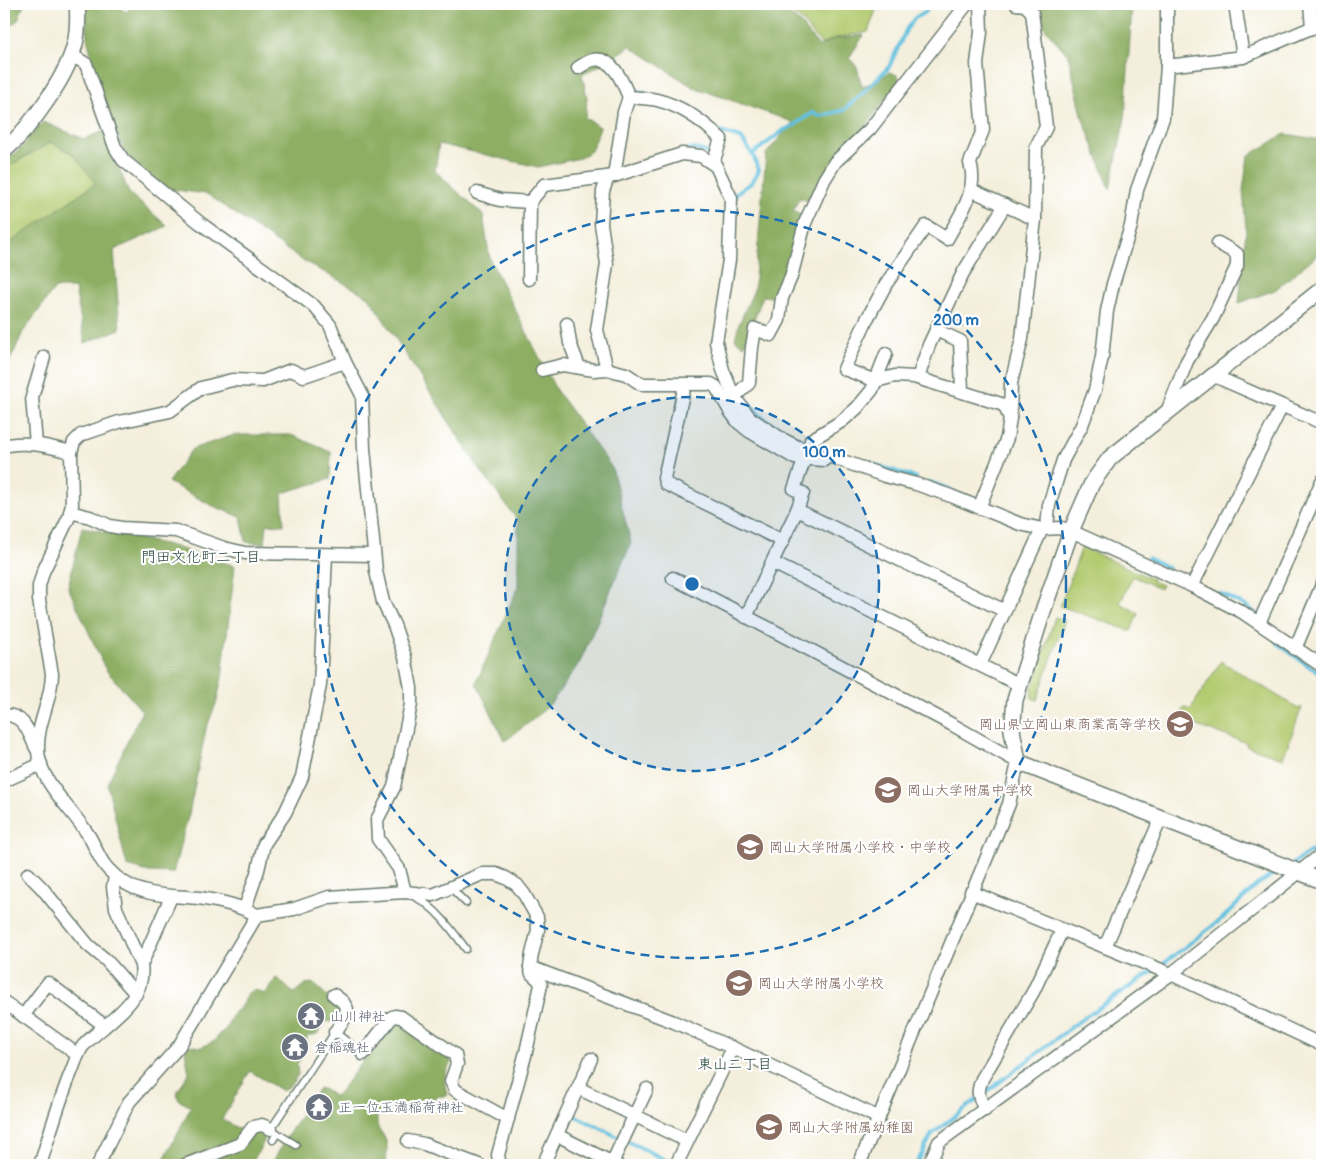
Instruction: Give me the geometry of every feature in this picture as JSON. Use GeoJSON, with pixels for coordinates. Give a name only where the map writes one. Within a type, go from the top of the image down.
{"type":"FeatureCollection","features":[{"type":"Feature","properties":{"kind":"street"},"geometry":{"type":"LineString","coordinates":[[4,151],[48,98],[72,55],[76,39],[77,4]]}},
{"type":"Feature","properties":{"kind":"street"},"geometry":{"type":"LineString","coordinates":[[738,393],[749,383],[755,328],[771,335],[779,320],[782,298],[791,277],[805,223],[824,180],[835,162],[870,129],[967,4]]}},
{"type":"Feature","properties":{"kind":"street"},"geometry":{"type":"LineString","coordinates":[[980,4],[981,32],[977,64],[983,130],[970,163],[972,171],[969,196],[947,239],[926,226],[886,284],[866,321],[844,369],[876,381],[895,376],[918,378],[1004,405],[1010,418]]}},
{"type":"Feature","properties":{"kind":"street"},"geometry":{"type":"LineString","coordinates":[[979,508],[1007,438],[1010,418],[1011,383],[1022,339],[1035,219],[1036,147],[1046,127],[1032,12],[1025,5],[1016,4]]}},
{"type":"Feature","properties":{"kind":"street"},"geometry":{"type":"LineString","coordinates":[[980,666],[1044,528],[1063,460],[1082,425],[1095,390],[1113,284],[1131,226],[1138,190],[1163,118],[1167,66],[1167,4]]}},
{"type":"Feature","properties":{"kind":"street"},"geometry":{"type":"LineString","coordinates":[[1236,4],[1243,57]]}},
{"type":"Feature","properties":{"kind":"street"},"geometry":{"type":"LineString","coordinates":[[1167,66],[1243,57],[1317,27],[1310,4]]}},
{"type":"Feature","properties":{"kind":"street"},"geometry":{"type":"LineString","coordinates":[[72,55],[86,64],[115,147],[123,160],[200,223],[314,306],[330,325],[345,362],[362,396],[365,459],[376,571],[383,602],[397,633],[412,688],[412,704],[394,787],[377,820],[378,839],[399,869],[405,892]]}},
{"type":"Feature","properties":{"kind":"street"},"geometry":{"type":"LineString","coordinates":[[578,68],[592,60],[601,60],[611,66],[621,80],[629,97],[624,112],[611,176],[603,192],[601,224],[607,264],[596,330],[607,369]]}},
{"type":"Feature","properties":{"kind":"street"},"geometry":{"type":"LineString","coordinates":[[629,97],[657,100],[681,110],[708,126],[721,138],[714,160],[731,198],[729,260],[716,342],[723,370],[738,393],[750,418],[802,449],[808,449],[826,461],[834,459],[916,484],[1020,524],[1044,528],[1062,528],[1071,531],[1192,586],[1242,612],[1322,666]]}},
{"type":"Feature","properties":{"kind":"street"},"geometry":{"type":"LineString","coordinates":[[529,279],[530,202],[544,184],[611,176],[682,154],[701,156],[714,160]]}},
{"type":"Feature","properties":{"kind":"street"},"geometry":{"type":"LineString","coordinates":[[971,190],[1035,219]]}},
{"type":"Feature","properties":{"kind":"street"},"geometry":{"type":"LineString","coordinates":[[477,193],[500,200],[530,202]]}},
{"type":"Feature","properties":{"kind":"street"},"geometry":{"type":"LineString","coordinates":[[918,378],[929,345],[963,273],[1005,205]]}},
{"type":"Feature","properties":{"kind":"street"},"geometry":{"type":"LineString","coordinates":[[1167,412],[1187,360],[1213,318],[1237,266],[1237,254],[1218,243]]}},
{"type":"Feature","properties":{"kind":"street"},"geometry":{"type":"LineString","coordinates":[[863,1164],[879,1118],[1008,804],[1018,762],[1012,730],[1015,700],[1071,531],[1092,483],[1110,458],[1322,289]]}},
{"type":"Feature","properties":{"kind":"street"},"geometry":{"type":"LineString","coordinates":[[567,324],[570,343],[579,367]]}},
{"type":"Feature","properties":{"kind":"street"},"geometry":{"type":"LineString","coordinates":[[936,330],[960,341],[962,391]]}},
{"type":"Feature","properties":{"kind":"street"},"geometry":{"type":"LineString","coordinates":[[746,617],[798,510],[803,493],[794,489],[812,440],[842,421],[857,408],[872,390],[886,354]]}},
{"type":"Feature","properties":{"kind":"street"},"geometry":{"type":"LineString","coordinates":[[36,444],[32,397],[44,358]]}},
{"type":"Feature","properties":{"kind":"street"},"geometry":{"type":"LineString","coordinates":[[37,750],[38,732],[52,687],[52,674],[39,600],[39,586],[72,505],[71,452],[74,442],[81,435],[119,422],[170,411],[201,388],[232,380],[263,381],[291,370],[304,376],[345,362]]}},
{"type":"Feature","properties":{"kind":"street"},"geometry":{"type":"LineString","coordinates":[[542,370],[563,364],[594,370],[607,369],[626,374],[641,384],[711,384],[716,387],[738,422],[748,431],[795,458],[799,459],[808,449]]}},
{"type":"Feature","properties":{"kind":"street"},"geometry":{"type":"LineString","coordinates":[[1212,376],[1322,421]]}},
{"type":"Feature","properties":{"kind":"street"},"geometry":{"type":"LineString","coordinates":[[684,385],[664,478],[666,484],[784,540]]}},
{"type":"Feature","properties":{"kind":"street"},"geometry":{"type":"LineString","coordinates":[[1192,586],[1282,406]]}},
{"type":"Feature","properties":{"kind":"street"},"geometry":{"type":"LineString","coordinates":[[8,445],[21,442],[71,452]]}},
{"type":"Feature","properties":{"kind":"street"},"geometry":{"type":"LineString","coordinates":[[1259,623],[1322,481]]}},
{"type":"Feature","properties":{"kind":"street"},"geometry":{"type":"LineString","coordinates":[[798,510],[1006,611]]}},
{"type":"Feature","properties":{"kind":"street"},"geometry":{"type":"LineString","coordinates":[[70,512],[90,517],[110,526],[176,531],[224,548],[245,553],[374,555]]}},
{"type":"Feature","properties":{"kind":"street"},"geometry":{"type":"LineString","coordinates":[[245,908],[258,870],[264,844],[285,813],[302,777],[320,685],[326,554]]}},
{"type":"Feature","properties":{"kind":"street"},"geometry":{"type":"LineString","coordinates":[[773,563],[1020,685]]}},
{"type":"Feature","properties":{"kind":"street"},"geometry":{"type":"LineString","coordinates":[[673,578],[951,724],[1018,762],[1322,881]]}},
{"type":"Feature","properties":{"kind":"street"},"geometry":{"type":"LineString","coordinates":[[1295,649],[1322,585]]}},
{"type":"Feature","properties":{"kind":"street"},"geometry":{"type":"LineString","coordinates":[[4,715],[19,718],[25,724],[46,776],[58,796],[88,834],[105,867],[127,884],[143,891],[171,898],[198,898],[245,908],[257,915],[294,909],[330,897],[405,892],[433,895],[487,873],[500,875],[516,885],[535,912],[538,921],[538,935],[530,967],[532,974],[540,981],[540,987],[536,1012],[498,1155],[500,1165]]}},
{"type":"Feature","properties":{"kind":"street"},"geometry":{"type":"LineString","coordinates":[[4,781],[41,764]]}},
{"type":"Feature","properties":{"kind":"street"},"geometry":{"type":"LineString","coordinates":[[1105,947],[1161,818]]}},
{"type":"Feature","properties":{"kind":"street"},"geometry":{"type":"LineString","coordinates":[[929,1165],[939,1142],[981,1102],[1162,971],[1291,869],[1322,854]]}},
{"type":"Feature","properties":{"kind":"street"},"geometry":{"type":"LineString","coordinates":[[28,874],[42,888],[88,945],[106,960],[136,994]]}},
{"type":"Feature","properties":{"kind":"street"},"geometry":{"type":"LineString","coordinates":[[40,1165],[63,1093],[82,1047],[136,994],[142,975],[141,965],[116,908],[112,887],[116,876]]}},
{"type":"Feature","properties":{"kind":"street"},"geometry":{"type":"LineString","coordinates":[[971,892],[1162,971],[1322,1045]]}},
{"type":"Feature","properties":{"kind":"street"},"geometry":{"type":"LineString","coordinates":[[141,965],[171,898]]}},
{"type":"Feature","properties":{"kind":"street"},"geometry":{"type":"LineString","coordinates":[[98,1165],[129,1102],[179,1046],[257,915]]}},
{"type":"Feature","properties":{"kind":"street"},"geometry":{"type":"LineString","coordinates":[[981,1102],[977,1090],[1033,992],[1062,930]]}},
{"type":"Feature","properties":{"kind":"street"},"geometry":{"type":"LineString","coordinates":[[530,967],[674,1022],[879,1118]]}},
{"type":"Feature","properties":{"kind":"street"},"geometry":{"type":"LineString","coordinates":[[24,1016],[48,983],[105,1026]]}},
{"type":"Feature","properties":{"kind":"street"},"geometry":{"type":"LineString","coordinates":[[334,995],[343,1002],[347,1009],[345,1018],[336,1032]]}},
{"type":"Feature","properties":{"kind":"street"},"geometry":{"type":"LineString","coordinates":[[4,1002],[78,1055]]}},
{"type":"Feature","properties":{"kind":"street"},"geometry":{"type":"LineString","coordinates":[[363,1054],[391,1019],[395,1016],[401,1018],[455,1055],[458,1064],[451,1081],[455,1090],[508,1119]]}},
{"type":"Feature","properties":{"kind":"street"},"geometry":{"type":"LineString","coordinates":[[676,1165],[733,1048]]}},
{"type":"Feature","properties":{"kind":"street"},"geometry":{"type":"LineString","coordinates":[[543,1165],[591,1059]]}},
{"type":"Feature","properties":{"kind":"street"},"geometry":{"type":"LineString","coordinates":[[578,1088],[687,1141]]}},
{"type":"Feature","properties":{"kind":"street"},"geometry":{"type":"LineString","coordinates":[[557,1136],[613,1164],[648,1089]]}},
{"type":"Feature","properties":{"kind":"street"},"geometry":{"type":"LineString","coordinates":[[186,1165],[240,1144],[253,1126],[262,1125],[274,1134]]}},
{"type":"Feature","properties":{"kind":"street"},"geometry":{"type":"LineString","coordinates":[[408,1140],[424,1144],[479,1165]]}},
{"type":"Feature","properties":{"kind":"lane"},"geometry":{"type":"LineString","coordinates":[[451,888],[466,902]]}},
{"type":"Feature","properties":{"kind":"lane"},"geometry":{"type":"LineString","coordinates":[[405,892],[430,907],[453,931],[466,949]]}},
{"type":"Feature","properties":{"kind":"lane"},"geometry":{"type":"LineString","coordinates":[[296,1145],[274,1134],[336,1032],[363,1054]]}},
{"type":"Feature","properties":{"kind":"green space"},"geometry":{"type":"Polygon","coordinates":[[[4,4],[24,4],[18,20],[4,31],[4,4]]]}},
{"type":"Feature","properties":{"kind":"green space"},"geometry":{"type":"Polygon","coordinates":[[[85,4],[115,4],[126,12],[134,4],[776,4],[800,23],[819,46],[835,39],[864,35],[849,58],[857,67],[862,87],[889,72],[897,75],[900,80],[811,202],[799,198],[793,211],[804,217],[778,298],[763,296],[744,346],[735,339],[739,324],[754,290],[766,154],[793,122],[693,87],[630,46],[611,60],[582,74],[587,98],[585,118],[600,127],[591,151],[580,158],[538,167],[439,144],[435,171],[483,215],[490,260],[556,390],[612,468],[631,543],[580,662],[551,703],[505,741],[476,683],[518,587],[518,521],[478,467],[369,297],[302,260],[207,194],[168,189],[126,156],[107,110],[91,54],[87,38],[85,4]]]}},
{"type":"Feature","properties":{"kind":"green space"},"geometry":{"type":"Polygon","coordinates":[[[779,4],[878,4],[868,32],[835,38],[821,44],[802,21],[779,4]]]}},
{"type":"Feature","properties":{"kind":"green space"},"geometry":{"type":"Polygon","coordinates":[[[1028,4],[1132,4],[1125,118],[1110,189],[1083,119],[1068,55],[1047,31],[1028,4]]]}},
{"type":"Feature","properties":{"kind":"green space"},"geometry":{"type":"Polygon","coordinates":[[[43,122],[84,139],[104,131],[129,193],[167,226],[114,250],[120,329],[85,343],[75,288],[55,288],[23,332],[4,374],[4,247],[96,183],[73,154],[51,142],[4,169],[4,161],[16,153],[43,122]]]}},
{"type":"Feature","properties":{"kind":"green space"},"geometry":{"type":"Polygon","coordinates":[[[1285,134],[1322,140],[1322,251],[1275,290],[1239,303],[1246,230],[1243,190],[1248,156],[1285,134]]]}},
{"type":"Feature","properties":{"kind":"green space"},"geometry":{"type":"Polygon","coordinates":[[[51,142],[73,154],[96,183],[4,247],[4,169],[51,142]]]}},
{"type":"Feature","properties":{"kind":"green space"},"geometry":{"type":"Polygon","coordinates":[[[234,435],[291,435],[331,452],[330,479],[282,493],[284,525],[267,524],[265,544],[246,542],[241,517],[211,505],[168,482],[192,449],[234,435]]]}},
{"type":"Feature","properties":{"kind":"green space"},"geometry":{"type":"Polygon","coordinates":[[[82,527],[169,545],[235,566],[222,677],[217,701],[206,729],[189,814],[173,873],[149,872],[127,866],[107,784],[142,711],[106,670],[68,587],[82,527]]]}},
{"type":"Feature","properties":{"kind":"green space"},"geometry":{"type":"Polygon","coordinates":[[[1082,547],[1162,585],[1160,589],[1133,576],[1120,603],[1138,613],[1131,631],[1060,606],[1082,547]]]}},
{"type":"Feature","properties":{"kind":"green space"},"geometry":{"type":"Polygon","coordinates":[[[1055,617],[1065,620],[1037,700],[1032,698],[1031,691],[1055,617]]]}},
{"type":"Feature","properties":{"kind":"green space"},"geometry":{"type":"Polygon","coordinates":[[[1221,661],[1299,709],[1302,707],[1283,758],[1246,746],[1247,743],[1180,720],[1184,707],[1190,710],[1221,661]]]}},
{"type":"Feature","properties":{"kind":"green space"},"geometry":{"type":"Polygon","coordinates":[[[276,978],[295,993],[305,984],[312,983],[338,1005],[340,1013],[333,1022],[325,1021],[317,1034],[307,1036],[306,1050],[297,1064],[298,1075],[290,1086],[282,1091],[250,1071],[222,1119],[251,1136],[253,1133],[261,1130],[264,1133],[264,1141],[251,1165],[161,1165],[191,1107],[180,1101],[177,1096],[178,1090],[189,1073],[185,1051],[188,1045],[201,1047],[215,1041],[219,1034],[225,1030],[234,1012],[239,1009],[249,992],[256,990],[265,994],[276,978]]]}},
{"type":"Feature","properties":{"kind":"green space"},"geometry":{"type":"Polygon","coordinates":[[[395,1023],[402,1023],[450,1055],[451,1064],[445,1078],[446,1096],[438,1096],[430,1107],[406,1113],[390,1108],[384,1109],[377,1116],[378,1127],[387,1145],[385,1165],[271,1165],[317,1091],[320,1088],[336,1097],[365,1058],[395,1023]]]}},
{"type":"Feature","properties":{"kind":"waterway"},"geometry":{"type":"LineString","coordinates":[[735,198],[735,194],[751,183],[759,170],[753,155],[755,152],[784,130],[812,113],[821,116],[844,110],[889,67],[907,28],[931,4]]}},
{"type":"Feature","properties":{"kind":"waterway"},"geometry":{"type":"LineString","coordinates":[[634,90],[644,93]]}},
{"type":"Feature","properties":{"kind":"waterway"},"geometry":{"type":"LineString","coordinates":[[720,132],[741,138],[753,155]]}},
{"type":"Feature","properties":{"kind":"waterway"},"geometry":{"type":"LineString","coordinates":[[689,149],[696,149],[713,156]]}},
{"type":"Feature","properties":{"kind":"waterway"},"geometry":{"type":"LineString","coordinates":[[727,364],[741,392],[758,413],[780,429],[808,443]]}},
{"type":"Feature","properties":{"kind":"waterway"},"geometry":{"type":"LineString","coordinates":[[853,458],[916,478]]}},
{"type":"Feature","properties":{"kind":"waterway"},"geometry":{"type":"LineString","coordinates":[[929,482],[951,490]]}},
{"type":"Feature","properties":{"kind":"waterway"},"geometry":{"type":"LineString","coordinates":[[1031,520],[1041,522]]}},
{"type":"Feature","properties":{"kind":"waterway"},"geometry":{"type":"LineString","coordinates":[[1148,558],[1168,568]]}},
{"type":"Feature","properties":{"kind":"waterway"},"geometry":{"type":"LineString","coordinates":[[1219,593],[1248,607],[1254,612]]}},
{"type":"Feature","properties":{"kind":"waterway"},"geometry":{"type":"LineString","coordinates":[[1277,643],[1322,674]]}},
{"type":"Feature","properties":{"kind":"waterway"},"geometry":{"type":"LineString","coordinates":[[1291,865],[1322,844]]}},
{"type":"Feature","properties":{"kind":"waterway"},"geometry":{"type":"LineString","coordinates":[[1159,967],[1223,918],[1258,884],[1283,869]]}},
{"type":"Feature","properties":{"kind":"waterway"},"geometry":{"type":"LineString","coordinates":[[916,1165],[932,1134],[1082,1019],[1153,971]]}},
{"type":"Feature","properties":{"kind":"waterway"},"geometry":{"type":"LineString","coordinates":[[572,1114],[618,1137]]}},
{"type":"Feature","properties":{"kind":"waterway"},"geometry":{"type":"LineString","coordinates":[[629,1142],[672,1163]]}},
{"type":"Feature","properties":{"kind":"place","name":"岡山県立岡山東商業高等学校"},"geometry":{"type":"Point","coordinates":[1180,724]}},
{"type":"Feature","properties":{"kind":"place","name":"岡山大学附属中学校"},"geometry":{"type":"Point","coordinates":[888,790]}},
{"type":"Feature","properties":{"kind":"place","name":"岡山大学附属小学校・中学校"},"geometry":{"type":"Point","coordinates":[750,847]}},
{"type":"Feature","properties":{"kind":"place","name":"岡山大学附属小学校"},"geometry":{"type":"Point","coordinates":[739,983]}},
{"type":"Feature","properties":{"kind":"place","name":"山川神社"},"geometry":{"type":"Point","coordinates":[311,1016]}},
{"type":"Feature","properties":{"kind":"place","name":"倉稲魂社"},"geometry":{"type":"Point","coordinates":[295,1047]}},
{"type":"Feature","properties":{"kind":"place","name":"正一位玉満稲荷神社"},"geometry":{"type":"Point","coordinates":[319,1107]}},
{"type":"Feature","properties":{"kind":"place","name":"岡山大学附属幼稚園"},"geometry":{"type":"Point","coordinates":[769,1127]}},
{"type":"Feature","properties":{"kind":"district","name":"門田文化町二丁目"},"geometry":{"type":"Point","coordinates":[201,557]}},
{"type":"Feature","properties":{"kind":"district","name":"東山二丁目"},"geometry":{"type":"Point","coordinates":[735,1064]}}]}
